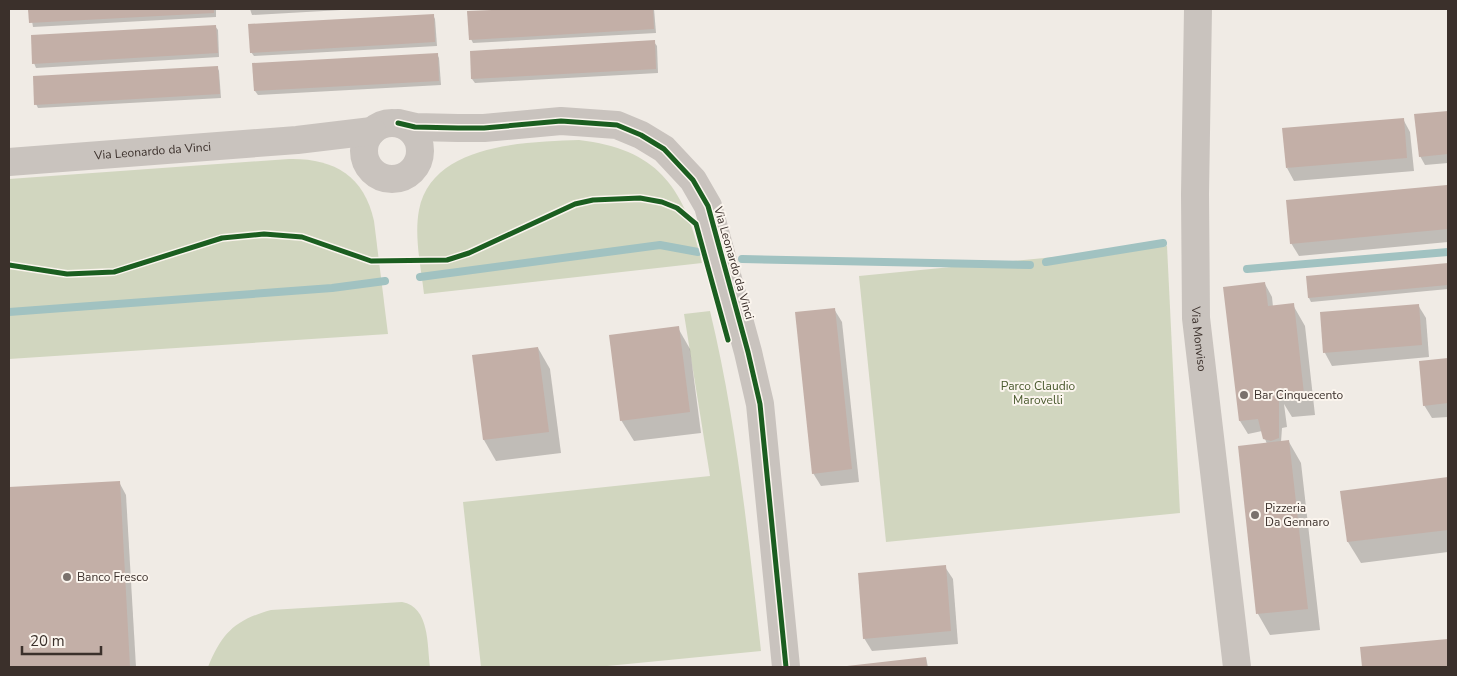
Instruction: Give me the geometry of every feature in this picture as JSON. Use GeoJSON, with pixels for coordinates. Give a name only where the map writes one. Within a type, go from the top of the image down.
{"type":"FeatureCollection","features":[{"type":"Feature","properties":{"kind":"street","name":"Via Monviso"},"geometry":{"type":"LineString","coordinates":[[1198,9],[1195,194],[1196,318],[1237,667]]}},
{"type":"Feature","properties":{"kind":"street","name":"Via Leonardo da Vinci"},"geometry":{"type":"LineString","coordinates":[[398,123],[415,127],[484,128],[561,121],[617,124],[642,135],[664,149],[685,169],[702,193],[708,206],[742,329],[760,404],[786,667]]}},
{"type":"Feature","properties":{"kind":"street"},"geometry":{"type":"LineString","coordinates":[[398,123],[405,126],[416,138],[420,154],[409,174],[391,179],[374,173],[364,158],[366,139],[379,126],[398,123]]}},
{"type":"Feature","properties":{"kind":"street","name":"Via Leonardo da Vinci"},"geometry":{"type":"LineString","coordinates":[[417,162],[441,145],[484,128]]}},
{"type":"Feature","properties":{"kind":"street","name":"Via Leonardo da Vinci"},"geometry":{"type":"LineString","coordinates":[[9,162],[297,140],[372,131]]}},
{"type":"Feature","properties":{"kind":"street","name":"Via Leonardo da Vinci"},"geometry":{"type":"LineString","coordinates":[[297,140],[337,147],[364,158]]}},
{"type":"Feature","properties":{"kind":"green space"},"geometry":{"type":"Polygon","coordinates":[[[579,140],[607,145],[630,153],[649,163],[664,177],[677,194],[687,214],[702,263],[424,294],[417,231],[419,210],[427,188],[442,171],[462,159],[509,145],[579,140]]]}},
{"type":"Feature","properties":{"kind":"green space"},"geometry":{"type":"Polygon","coordinates":[[[305,159],[333,166],[344,172],[363,192],[374,221],[388,334],[9,359],[9,179],[305,159]]]}},
{"type":"Feature","properties":{"kind":"green space","name":"Parco Claudio Marovelli"},"geometry":{"type":"Polygon","coordinates":[[[1167,246],[1180,513],[886,542],[859,276],[1167,246]]]}},
{"type":"Feature","properties":{"kind":"green space"},"geometry":{"type":"Polygon","coordinates":[[[710,311],[735,437],[761,651],[597,667],[481,667],[463,502],[710,476],[684,314],[710,311]]]}},
{"type":"Feature","properties":{"kind":"green space"},"geometry":{"type":"Polygon","coordinates":[[[402,602],[411,605],[418,611],[422,619],[427,638],[430,667],[208,667],[219,645],[231,630],[239,623],[259,614],[271,610],[402,602]]]}},
{"type":"Feature","properties":{"kind":"building"},"geometry":{"type":"Polygon","coordinates":[[[28,9],[214,9],[214,13],[29,23],[28,9]]]}},
{"type":"Feature","properties":{"kind":"building"},"geometry":{"type":"Polygon","coordinates":[[[653,9],[654,29],[469,40],[467,11],[653,9]]]}},
{"type":"Feature","properties":{"kind":"building"},"geometry":{"type":"Polygon","coordinates":[[[434,14],[435,42],[250,53],[248,24],[434,14]]]}},
{"type":"Feature","properties":{"kind":"building"},"geometry":{"type":"Polygon","coordinates":[[[216,25],[218,53],[32,64],[31,35],[216,25]]]}},
{"type":"Feature","properties":{"kind":"building"},"geometry":{"type":"Polygon","coordinates":[[[655,40],[656,69],[471,79],[470,51],[655,40]]]}},
{"type":"Feature","properties":{"kind":"building"},"geometry":{"type":"Polygon","coordinates":[[[438,53],[439,81],[254,91],[252,63],[438,53]]]}},
{"type":"Feature","properties":{"kind":"building"},"geometry":{"type":"Polygon","coordinates":[[[218,66],[220,94],[34,105],[33,76],[218,66]]]}},
{"type":"Feature","properties":{"kind":"building"},"geometry":{"type":"Polygon","coordinates":[[[1448,111],[1448,154],[1419,157],[1414,114],[1448,111]]]}},
{"type":"Feature","properties":{"kind":"building"},"geometry":{"type":"Polygon","coordinates":[[[1404,118],[1407,158],[1286,168],[1282,128],[1404,118]]]}},
{"type":"Feature","properties":{"kind":"building"},"geometry":{"type":"Polygon","coordinates":[[[1447,185],[1448,229],[1290,244],[1286,200],[1447,185]]]}},
{"type":"Feature","properties":{"kind":"building"},"geometry":{"type":"Polygon","coordinates":[[[1448,263],[1448,285],[1308,298],[1306,276],[1448,263]]]}},
{"type":"Feature","properties":{"kind":"building"},"geometry":{"type":"Polygon","coordinates":[[[1265,282],[1268,306],[1294,303],[1304,394],[1279,397],[1279,438],[1271,441],[1263,439],[1258,419],[1239,421],[1223,287],[1265,282]]]}},
{"type":"Feature","properties":{"kind":"building"},"geometry":{"type":"Polygon","coordinates":[[[1419,304],[1422,345],[1323,353],[1320,312],[1419,304]]]}},
{"type":"Feature","properties":{"kind":"building"},"geometry":{"type":"Polygon","coordinates":[[[835,308],[852,469],[812,474],[795,312],[835,308]]]}},
{"type":"Feature","properties":{"kind":"building"},"geometry":{"type":"Polygon","coordinates":[[[679,326],[690,412],[620,421],[609,335],[679,326]]]}},
{"type":"Feature","properties":{"kind":"building"},"geometry":{"type":"Polygon","coordinates":[[[538,347],[549,432],[483,440],[472,355],[538,347]]]}},
{"type":"Feature","properties":{"kind":"building"},"geometry":{"type":"Polygon","coordinates":[[[1448,358],[1448,403],[1423,406],[1419,361],[1448,358]]]}},
{"type":"Feature","properties":{"kind":"building"},"geometry":{"type":"Polygon","coordinates":[[[1289,440],[1308,609],[1256,614],[1238,446],[1289,440]]]}},
{"type":"Feature","properties":{"kind":"building"},"geometry":{"type":"Polygon","coordinates":[[[1448,477],[1448,530],[1347,542],[1340,491],[1448,477]]]}},
{"type":"Feature","properties":{"kind":"building","name":"Banco Fresco"},"geometry":{"type":"Polygon","coordinates":[[[120,481],[130,667],[9,667],[9,487],[120,481]]]}},
{"type":"Feature","properties":{"kind":"building"},"geometry":{"type":"Polygon","coordinates":[[[946,565],[951,631],[863,639],[858,573],[946,565]]]}},
{"type":"Feature","properties":{"kind":"building"},"geometry":{"type":"Polygon","coordinates":[[[1448,639],[1448,667],[1362,667],[1360,647],[1448,639]]]}},
{"type":"Feature","properties":{"kind":"building"},"geometry":{"type":"Polygon","coordinates":[[[926,657],[927,667],[847,667],[847,666],[926,657]]]}},
{"type":"Feature","properties":{"kind":"waterway"},"geometry":{"type":"LineString","coordinates":[[1046,262],[1163,243]]}},
{"type":"Feature","properties":{"kind":"waterway"},"geometry":{"type":"LineString","coordinates":[[420,277],[660,245],[698,252]]}},
{"type":"Feature","properties":{"kind":"waterway"},"geometry":{"type":"LineString","coordinates":[[1247,269],[1448,252]]}},
{"type":"Feature","properties":{"kind":"waterway"},"geometry":{"type":"LineString","coordinates":[[742,259],[1030,265]]}},
{"type":"Feature","properties":{"kind":"waterway"},"geometry":{"type":"LineString","coordinates":[[9,312],[332,288],[385,281]]}},
{"type":"Feature","properties":{"kind":"cycle path"},"geometry":{"type":"LineString","coordinates":[[398,123],[415,127],[458,128],[484,128],[561,121],[617,125],[641,135],[664,149],[693,180],[708,206],[748,352],[760,404],[786,667]]}},
{"type":"Feature","properties":{"kind":"cycle path"},"geometry":{"type":"LineString","coordinates":[[9,265],[67,274],[114,272],[222,238],[264,234],[302,237],[371,261],[447,260],[469,253],[575,204],[593,200],[640,198],[662,202],[677,208],[696,224],[728,340]]}},
{"type":"Feature","properties":{"kind":"place","name":"Bar Cinquecento"},"geometry":{"type":"Point","coordinates":[1244,395]}},
{"type":"Feature","properties":{"kind":"place","name":"Pizzeria Da Gennaro"},"geometry":{"type":"Point","coordinates":[1255,515]}},
{"type":"Feature","properties":{"kind":"place","name":"Banco Fresco"},"geometry":{"type":"Point","coordinates":[67,577]}}]}
